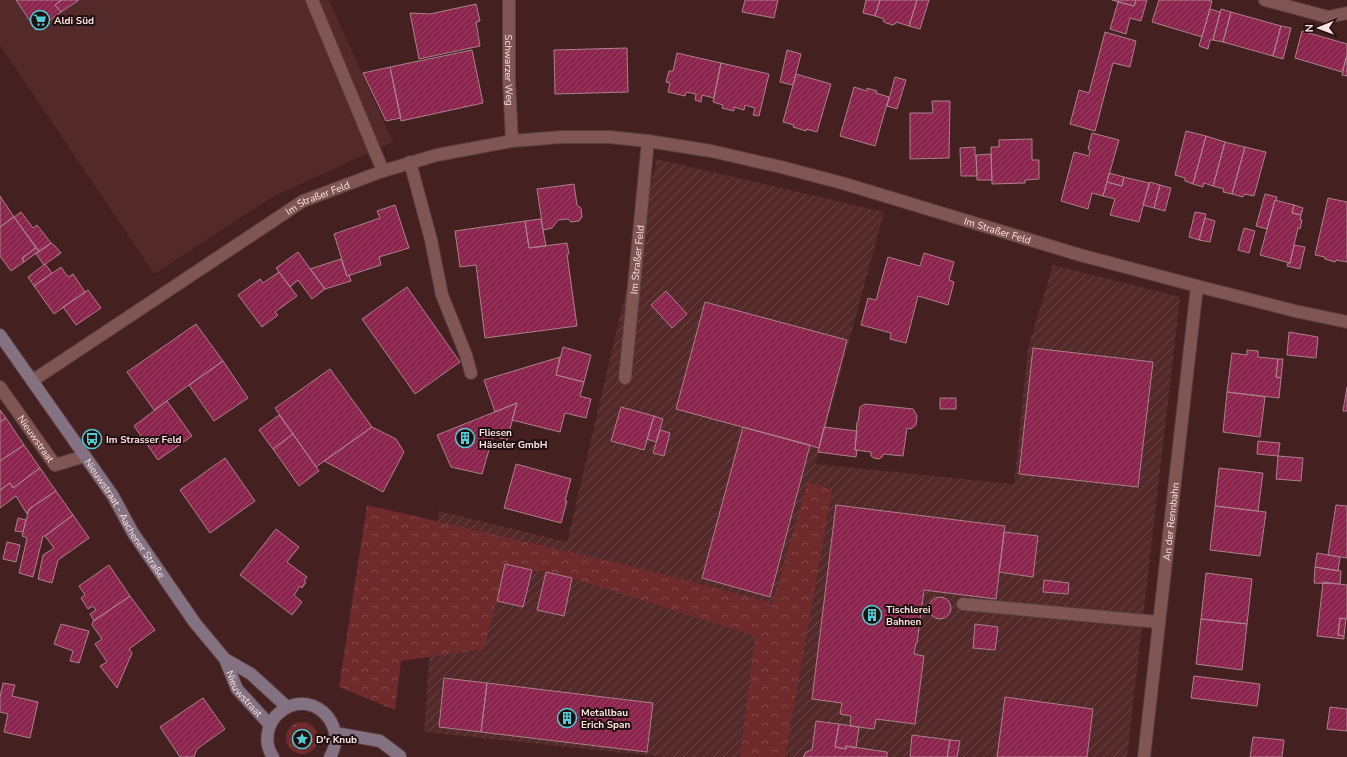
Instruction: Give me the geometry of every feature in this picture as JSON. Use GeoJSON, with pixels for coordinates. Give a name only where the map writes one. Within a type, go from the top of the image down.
{"type":"FeatureCollection","features":[{"type":"Feature","properties":{"kind":"main road","name":"Nieuwstraat - Aachener Straße"},"geometry":{"type":"LineString","coordinates":[[0,335],[113,496],[132,533],[196,623],[225,659]]}},
{"type":"Feature","properties":{"kind":"main road"},"geometry":{"type":"LineString","coordinates":[[225,659],[251,674],[287,707]]}},
{"type":"Feature","properties":{"kind":"main road","name":"Nieuwstraat"},"geometry":{"type":"LineString","coordinates":[[225,659],[237,689],[270,725]]}},
{"type":"Feature","properties":{"kind":"main road"},"geometry":{"type":"LineString","coordinates":[[270,756],[267,736],[270,725],[275,716],[287,707],[300,704],[319,708],[327,715],[332,723],[335,733],[335,743],[330,757]]}},
{"type":"Feature","properties":{"kind":"main road"},"geometry":{"type":"LineString","coordinates":[[335,733],[380,741],[401,757]]}},
{"type":"Feature","properties":{"kind":"street"},"geometry":{"type":"LineString","coordinates":[[312,0],[383,171]]}},
{"type":"Feature","properties":{"kind":"street","name":"Schwarzer Weg"},"geometry":{"type":"LineString","coordinates":[[509,0],[509,81],[512,141]]}},
{"type":"Feature","properties":{"kind":"street"},"geometry":{"type":"LineString","coordinates":[[1265,0],[1328,17],[1347,13]]}},
{"type":"Feature","properties":{"kind":"street","name":"Im Straßer Feld"},"geometry":{"type":"LineString","coordinates":[[32,381],[303,201],[383,171],[436,155],[512,141],[561,137],[608,137],[648,141],[712,151],[781,167],[842,183],[1080,255],[1295,311],[1347,322]]}},
{"type":"Feature","properties":{"kind":"street","name":"Im Straßer Feld"},"geometry":{"type":"LineString","coordinates":[[625,378],[648,141]]}},
{"type":"Feature","properties":{"kind":"street"},"geometry":{"type":"LineString","coordinates":[[410,162],[431,240],[442,295],[466,355],[471,373]]}},
{"type":"Feature","properties":{"kind":"street","name":"An der Rennbahn"},"geometry":{"type":"LineString","coordinates":[[1144,757],[1197,286]]}},
{"type":"Feature","properties":{"kind":"street","name":"Nieuwstraat"},"geometry":{"type":"LineString","coordinates":[[0,386],[55,465],[85,456]]}},
{"type":"Feature","properties":{"kind":"street"},"geometry":{"type":"LineString","coordinates":[[963,604],[1158,622]]}},
{"type":"Feature","properties":{"kind":"shaded area"},"geometry":{"type":"Polygon","coordinates":[[[0,0],[329,0],[393,142],[274,196],[154,274],[0,45],[0,0]]]}},
{"type":"Feature","properties":{"kind":"shaded area"},"geometry":{"type":"Polygon","coordinates":[[[657,159],[884,212],[816,464],[1014,484],[1028,348],[1053,265],[1180,297],[1127,757],[663,757],[424,732],[439,511],[567,542],[657,159]]]}},
{"type":"Feature","properties":{"kind":"green space"},"geometry":{"type":"Polygon","coordinates":[[[808,482],[832,490],[785,757],[740,757],[755,636],[572,578],[506,564],[484,649],[401,661],[395,710],[339,687],[367,505],[646,570],[772,603],[808,482]]]}},
{"type":"Feature","properties":{"kind":"green space"},"geometry":{"type":"Polygon","coordinates":[[[302,722],[311,725],[315,729],[318,738],[315,747],[311,751],[302,754],[293,751],[289,747],[286,738],[289,729],[293,725],[302,722]]]}},
{"type":"Feature","properties":{"kind":"building","name":"Aldi Süd"},"geometry":{"type":"Polygon","coordinates":[[[16,0],[62,0],[55,5],[61,12],[36,30],[16,0]]]}},
{"type":"Feature","properties":{"kind":"building"},"geometry":{"type":"Polygon","coordinates":[[[62,0],[79,0],[61,12],[55,5],[62,0]]]}},
{"type":"Feature","properties":{"kind":"building"},"geometry":{"type":"Polygon","coordinates":[[[745,0],[778,0],[774,18],[742,12],[745,0]]]}},
{"type":"Feature","properties":{"kind":"building"},"geometry":{"type":"Polygon","coordinates":[[[866,0],[880,0],[875,16],[863,13],[866,0]]]}},
{"type":"Feature","properties":{"kind":"building"},"geometry":{"type":"Polygon","coordinates":[[[880,0],[917,0],[909,26],[896,22],[893,25],[886,23],[883,21],[884,19],[875,16],[880,0]]]}},
{"type":"Feature","properties":{"kind":"building"},"geometry":{"type":"Polygon","coordinates":[[[917,0],[929,0],[920,29],[909,26],[917,0]]]}},
{"type":"Feature","properties":{"kind":"building"},"geometry":{"type":"Polygon","coordinates":[[[1112,0],[1136,0],[1134,6],[1112,0]]]}},
{"type":"Feature","properties":{"kind":"building"},"geometry":{"type":"Polygon","coordinates":[[[1136,0],[1147,0],[1141,21],[1130,18],[1126,34],[1110,29],[1118,2],[1134,6],[1136,0]]]}},
{"type":"Feature","properties":{"kind":"building"},"geometry":{"type":"Polygon","coordinates":[[[1159,0],[1212,1],[1202,37],[1152,22],[1159,0]]]}},
{"type":"Feature","properties":{"kind":"building"},"geometry":{"type":"Polygon","coordinates":[[[476,4],[480,21],[476,22],[480,46],[419,59],[410,13],[430,14],[476,4]]]}},
{"type":"Feature","properties":{"kind":"building"},"geometry":{"type":"Polygon","coordinates":[[[1210,9],[1220,12],[1213,40],[1210,40],[1208,49],[1199,46],[1210,9]]]}},
{"type":"Feature","properties":{"kind":"building"},"geometry":{"type":"Polygon","coordinates":[[[1221,9],[1231,12],[1223,42],[1213,40],[1221,9]]]}},
{"type":"Feature","properties":{"kind":"building"},"geometry":{"type":"Polygon","coordinates":[[[1231,12],[1281,26],[1273,56],[1223,42],[1231,12]]]}},
{"type":"Feature","properties":{"kind":"building"},"geometry":{"type":"Polygon","coordinates":[[[1281,26],[1291,28],[1283,59],[1273,56],[1281,26]]]}},
{"type":"Feature","properties":{"kind":"building"},"geometry":{"type":"Polygon","coordinates":[[[1302,31],[1347,44],[1347,55],[1342,72],[1295,58],[1302,31]]]}},
{"type":"Feature","properties":{"kind":"building"},"geometry":{"type":"Polygon","coordinates":[[[1105,32],[1136,41],[1130,67],[1113,63],[1095,131],[1070,124],[1079,90],[1089,93],[1105,32]]]}},
{"type":"Feature","properties":{"kind":"building"},"geometry":{"type":"Polygon","coordinates":[[[627,48],[628,92],[555,94],[554,50],[627,48]]]}},
{"type":"Feature","properties":{"kind":"building"},"geometry":{"type":"Polygon","coordinates":[[[472,50],[483,103],[401,121],[390,67],[472,50]]]}},
{"type":"Feature","properties":{"kind":"building"},"geometry":{"type":"Polygon","coordinates":[[[787,50],[801,54],[793,85],[780,82],[787,50]]]}},
{"type":"Feature","properties":{"kind":"building"},"geometry":{"type":"Polygon","coordinates":[[[677,53],[721,63],[714,98],[702,95],[701,102],[695,100],[696,94],[686,92],[685,96],[668,92],[670,83],[666,82],[669,71],[673,71],[677,53]]]}},
{"type":"Feature","properties":{"kind":"building"},"geometry":{"type":"Polygon","coordinates":[[[1347,55],[1347,76],[1342,75],[1347,55]]]}},
{"type":"Feature","properties":{"kind":"building"},"geometry":{"type":"Polygon","coordinates":[[[721,63],[769,74],[759,116],[753,115],[755,108],[745,105],[744,110],[734,107],[734,111],[722,108],[723,105],[713,102],[721,63]]]}},
{"type":"Feature","properties":{"kind":"building"},"geometry":{"type":"Polygon","coordinates":[[[390,67],[401,118],[386,121],[363,73],[390,67]]]}},
{"type":"Feature","properties":{"kind":"building"},"geometry":{"type":"Polygon","coordinates":[[[796,74],[831,84],[817,132],[806,129],[806,131],[793,127],[794,125],[783,122],[796,74]]]}},
{"type":"Feature","properties":{"kind":"building"},"geometry":{"type":"Polygon","coordinates":[[[895,77],[906,80],[897,109],[887,106],[895,77]]]}},
{"type":"Feature","properties":{"kind":"building"},"geometry":{"type":"Polygon","coordinates":[[[854,87],[867,91],[867,88],[877,91],[876,93],[889,97],[875,146],[840,136],[854,87]]]}},
{"type":"Feature","properties":{"kind":"building"},"geometry":{"type":"Polygon","coordinates":[[[932,101],[950,101],[949,158],[910,159],[910,113],[933,113],[932,101]]]}},
{"type":"Feature","properties":{"kind":"building"},"geometry":{"type":"Polygon","coordinates":[[[1186,131],[1206,136],[1193,184],[1185,181],[1185,178],[1175,175],[1186,131]]]}},
{"type":"Feature","properties":{"kind":"building"},"geometry":{"type":"Polygon","coordinates":[[[1092,133],[1119,140],[1103,196],[1092,193],[1088,209],[1061,201],[1074,152],[1089,156],[1090,150],[1088,149],[1092,133]]]}},
{"type":"Feature","properties":{"kind":"building"},"geometry":{"type":"Polygon","coordinates":[[[1206,136],[1225,142],[1213,186],[1204,183],[1203,187],[1193,184],[1206,136]]]}},
{"type":"Feature","properties":{"kind":"building"},"geometry":{"type":"Polygon","coordinates":[[[1032,139],[1032,160],[1039,160],[1039,179],[1025,180],[1025,183],[992,184],[991,147],[999,147],[999,140],[1032,139]]]}},
{"type":"Feature","properties":{"kind":"building"},"geometry":{"type":"Polygon","coordinates":[[[1225,142],[1245,147],[1232,194],[1223,192],[1224,189],[1213,186],[1225,142]]]}},
{"type":"Feature","properties":{"kind":"building"},"geometry":{"type":"Polygon","coordinates":[[[975,147],[977,176],[961,176],[960,148],[975,147]]]}},
{"type":"Feature","properties":{"kind":"building"},"geometry":{"type":"Polygon","coordinates":[[[1245,147],[1266,152],[1254,196],[1244,194],[1243,197],[1232,194],[1245,147]]]}},
{"type":"Feature","properties":{"kind":"building"},"geometry":{"type":"Polygon","coordinates":[[[991,154],[992,180],[977,180],[976,155],[991,154]]]}},
{"type":"Feature","properties":{"kind":"building"},"geometry":{"type":"Polygon","coordinates":[[[1109,173],[1124,177],[1122,186],[1107,182],[1109,173]]]}},
{"type":"Feature","properties":{"kind":"building"},"geometry":{"type":"Polygon","coordinates":[[[1124,177],[1149,183],[1139,222],[1110,215],[1115,199],[1103,196],[1107,182],[1122,186],[1124,177]]]}},
{"type":"Feature","properties":{"kind":"building"},"geometry":{"type":"Polygon","coordinates":[[[1150,182],[1160,185],[1154,208],[1143,205],[1150,182]]]}},
{"type":"Feature","properties":{"kind":"building"},"geometry":{"type":"Polygon","coordinates":[[[574,184],[577,205],[581,208],[582,217],[579,221],[571,222],[568,219],[558,220],[552,228],[543,230],[537,189],[574,184]]]}},
{"type":"Feature","properties":{"kind":"building"},"geometry":{"type":"Polygon","coordinates":[[[1160,185],[1171,188],[1165,211],[1154,208],[1160,185]]]}},
{"type":"Feature","properties":{"kind":"building"},"geometry":{"type":"Polygon","coordinates":[[[1265,194],[1277,197],[1267,229],[1256,226],[1265,194]]]}},
{"type":"Feature","properties":{"kind":"building"},"geometry":{"type":"Polygon","coordinates":[[[0,196],[14,217],[0,227],[0,196]]]}},
{"type":"Feature","properties":{"kind":"building"},"geometry":{"type":"Polygon","coordinates":[[[1328,198],[1347,202],[1347,262],[1336,260],[1335,262],[1325,259],[1325,257],[1315,255],[1328,198]]]}},
{"type":"Feature","properties":{"kind":"building"},"geometry":{"type":"Polygon","coordinates":[[[1275,200],[1294,205],[1292,213],[1301,215],[1300,220],[1302,220],[1300,229],[1298,228],[1290,263],[1260,255],[1275,200]]]}},
{"type":"Feature","properties":{"kind":"building"},"geometry":{"type":"Polygon","coordinates":[[[395,205],[409,248],[379,257],[381,265],[347,276],[334,234],[380,218],[377,211],[395,205]]]}},
{"type":"Feature","properties":{"kind":"building"},"geometry":{"type":"Polygon","coordinates":[[[1294,205],[1303,208],[1301,215],[1292,213],[1294,205]]]}},
{"type":"Feature","properties":{"kind":"building"},"geometry":{"type":"Polygon","coordinates":[[[21,212],[33,228],[37,225],[51,243],[39,251],[14,217],[21,212]]]}},
{"type":"Feature","properties":{"kind":"building"},"geometry":{"type":"Polygon","coordinates":[[[1195,212],[1206,214],[1199,240],[1189,237],[1195,212]]]}},
{"type":"Feature","properties":{"kind":"building"},"geometry":{"type":"Polygon","coordinates":[[[14,217],[36,248],[22,258],[24,262],[11,271],[0,256],[0,227],[14,217]]]}},
{"type":"Feature","properties":{"kind":"building"},"geometry":{"type":"Polygon","coordinates":[[[1205,218],[1215,221],[1210,242],[1199,240],[1205,218]]]}},
{"type":"Feature","properties":{"kind":"building"},"geometry":{"type":"Polygon","coordinates":[[[541,219],[546,246],[529,248],[525,221],[541,219]]]}},
{"type":"Feature","properties":{"kind":"building"},"geometry":{"type":"Polygon","coordinates":[[[525,221],[529,248],[567,243],[569,254],[567,254],[577,326],[485,338],[476,265],[460,267],[455,231],[525,221]]]}},
{"type":"Feature","properties":{"kind":"building"},"geometry":{"type":"Polygon","coordinates":[[[1244,228],[1255,231],[1249,253],[1238,250],[1244,228]]]}},
{"type":"Feature","properties":{"kind":"building"},"geometry":{"type":"Polygon","coordinates":[[[51,243],[61,253],[44,265],[36,254],[51,243]]]}},
{"type":"Feature","properties":{"kind":"building"},"geometry":{"type":"Polygon","coordinates":[[[1294,245],[1305,247],[1300,269],[1287,266],[1288,263],[1290,263],[1294,245]]]}},
{"type":"Feature","properties":{"kind":"building"},"geometry":{"type":"Polygon","coordinates":[[[36,248],[39,251],[24,262],[22,258],[36,248]]]}},
{"type":"Feature","properties":{"kind":"building"},"geometry":{"type":"Polygon","coordinates":[[[298,252],[325,289],[312,299],[298,280],[290,287],[276,268],[298,252]]]}},
{"type":"Feature","properties":{"kind":"building"},"geometry":{"type":"Polygon","coordinates":[[[924,253],[954,262],[949,280],[954,282],[948,305],[918,296],[906,343],[890,339],[891,333],[861,325],[868,298],[876,300],[888,257],[920,266],[924,253]]]}},
{"type":"Feature","properties":{"kind":"building"},"geometry":{"type":"Polygon","coordinates":[[[341,259],[347,276],[349,275],[351,281],[325,289],[310,269],[341,259]]]}},
{"type":"Feature","properties":{"kind":"building"},"geometry":{"type":"Polygon","coordinates":[[[45,264],[52,273],[34,286],[28,277],[45,264]]]}},
{"type":"Feature","properties":{"kind":"building"},"geometry":{"type":"Polygon","coordinates":[[[61,267],[68,277],[73,274],[85,292],[54,314],[34,286],[61,267]]]}},
{"type":"Feature","properties":{"kind":"building"},"geometry":{"type":"Polygon","coordinates":[[[279,272],[297,296],[275,312],[278,315],[262,327],[238,295],[260,279],[263,283],[279,272]]]}},
{"type":"Feature","properties":{"kind":"building"},"geometry":{"type":"Polygon","coordinates":[[[407,287],[460,362],[415,394],[362,319],[407,287]]]}},
{"type":"Feature","properties":{"kind":"building"},"geometry":{"type":"Polygon","coordinates":[[[88,290],[101,308],[76,325],[63,307],[88,290]]]}},
{"type":"Feature","properties":{"kind":"building"},"geometry":{"type":"Polygon","coordinates":[[[666,291],[687,314],[672,328],[651,305],[666,291]]]}},
{"type":"Feature","properties":{"kind":"building"},"geometry":{"type":"Polygon","coordinates":[[[705,302],[847,340],[819,448],[676,409],[705,302]]]}},
{"type":"Feature","properties":{"kind":"building"},"geometry":{"type":"Polygon","coordinates":[[[196,324],[223,361],[154,410],[127,372],[196,324]]]}},
{"type":"Feature","properties":{"kind":"building"},"geometry":{"type":"Polygon","coordinates":[[[1289,332],[1318,337],[1316,358],[1287,355],[1289,332]]]}},
{"type":"Feature","properties":{"kind":"building"},"geometry":{"type":"Polygon","coordinates":[[[563,347],[591,355],[584,382],[556,375],[563,347]]]}},
{"type":"Feature","properties":{"kind":"building"},"geometry":{"type":"Polygon","coordinates":[[[1033,348],[1153,362],[1138,487],[1019,474],[1033,348]]]}},
{"type":"Feature","properties":{"kind":"building"},"geometry":{"type":"Polygon","coordinates":[[[1247,350],[1258,351],[1258,357],[1278,359],[1276,377],[1281,378],[1279,398],[1227,392],[1232,353],[1247,355],[1247,350]]]}},
{"type":"Feature","properties":{"kind":"building"},"geometry":{"type":"Polygon","coordinates":[[[560,357],[556,375],[584,382],[580,396],[591,399],[586,418],[565,413],[560,432],[512,420],[517,403],[495,412],[484,380],[560,357]]]}},
{"type":"Feature","properties":{"kind":"building"},"geometry":{"type":"Polygon","coordinates":[[[1278,359],[1283,359],[1281,378],[1276,377],[1278,359]]]}},
{"type":"Feature","properties":{"kind":"building"},"geometry":{"type":"Polygon","coordinates":[[[223,361],[248,398],[214,421],[189,385],[223,361]]]}},
{"type":"Feature","properties":{"kind":"building"},"geometry":{"type":"Polygon","coordinates":[[[330,369],[372,427],[316,467],[275,408],[330,369]]]}},
{"type":"Feature","properties":{"kind":"building"},"geometry":{"type":"Polygon","coordinates":[[[1347,387],[1347,411],[1343,411],[1347,387]]]}},
{"type":"Feature","properties":{"kind":"building"},"geometry":{"type":"Polygon","coordinates":[[[1227,392],[1265,397],[1260,437],[1223,432],[1227,392]]]}},
{"type":"Feature","properties":{"kind":"building"},"geometry":{"type":"Polygon","coordinates":[[[940,398],[956,398],[956,409],[940,409],[940,398]]]}},
{"type":"Feature","properties":{"kind":"building"},"geometry":{"type":"Polygon","coordinates":[[[167,401],[192,436],[158,460],[134,426],[167,401]]]}},
{"type":"Feature","properties":{"kind":"building","name":"Fliesen Häseler GmbH"},"geometry":{"type":"Polygon","coordinates":[[[517,403],[507,440],[493,436],[482,474],[451,467],[437,435],[517,403]]]}},
{"type":"Feature","properties":{"kind":"building"},"geometry":{"type":"Polygon","coordinates":[[[865,404],[913,409],[917,416],[916,425],[911,429],[907,428],[903,456],[883,454],[879,459],[871,456],[871,452],[855,450],[857,422],[860,407],[865,404]]]}},
{"type":"Feature","properties":{"kind":"building"},"geometry":{"type":"Polygon","coordinates":[[[621,407],[654,416],[644,450],[611,441],[621,407]]]}},
{"type":"Feature","properties":{"kind":"building"},"geometry":{"type":"Polygon","coordinates":[[[0,410],[6,418],[0,422],[0,410]]]}},
{"type":"Feature","properties":{"kind":"building"},"geometry":{"type":"Polygon","coordinates":[[[279,415],[293,434],[273,449],[259,430],[279,415]]]}},
{"type":"Feature","properties":{"kind":"building"},"geometry":{"type":"Polygon","coordinates":[[[654,416],[663,419],[656,442],[647,439],[654,416]]]}},
{"type":"Feature","properties":{"kind":"building"},"geometry":{"type":"Polygon","coordinates":[[[6,418],[24,445],[0,461],[0,422],[6,418]]]}},
{"type":"Feature","properties":{"kind":"building"},"geometry":{"type":"Polygon","coordinates":[[[372,427],[396,439],[404,452],[383,492],[324,461],[372,427]]]}},
{"type":"Feature","properties":{"kind":"building"},"geometry":{"type":"Polygon","coordinates":[[[743,427],[810,445],[770,597],[702,578],[743,427]]]}},
{"type":"Feature","properties":{"kind":"building"},"geometry":{"type":"Polygon","coordinates":[[[824,427],[857,431],[855,450],[857,450],[856,457],[818,452],[824,427]]]}},
{"type":"Feature","properties":{"kind":"building"},"geometry":{"type":"Polygon","coordinates":[[[660,430],[670,433],[664,456],[653,453],[660,430]]]}},
{"type":"Feature","properties":{"kind":"building"},"geometry":{"type":"Polygon","coordinates":[[[293,434],[319,471],[299,486],[273,449],[293,434]]]}},
{"type":"Feature","properties":{"kind":"building"},"geometry":{"type":"Polygon","coordinates":[[[1258,441],[1280,443],[1278,456],[1257,454],[1258,441]]]}},
{"type":"Feature","properties":{"kind":"building"},"geometry":{"type":"Polygon","coordinates":[[[24,445],[40,468],[13,488],[10,483],[0,490],[0,461],[24,445]]]}},
{"type":"Feature","properties":{"kind":"building"},"geometry":{"type":"Polygon","coordinates":[[[1278,456],[1303,458],[1301,481],[1276,479],[1278,456]]]}},
{"type":"Feature","properties":{"kind":"building"},"geometry":{"type":"Polygon","coordinates":[[[225,458],[255,501],[210,533],[180,490],[225,458]]]}},
{"type":"Feature","properties":{"kind":"building"},"geometry":{"type":"Polygon","coordinates":[[[516,464],[571,479],[561,523],[504,508],[516,464]]]}},
{"type":"Feature","properties":{"kind":"building"},"geometry":{"type":"Polygon","coordinates":[[[40,468],[56,491],[29,509],[27,514],[16,496],[0,508],[0,490],[10,483],[13,488],[40,468]]]}},
{"type":"Feature","properties":{"kind":"building"},"geometry":{"type":"Polygon","coordinates":[[[1219,468],[1263,473],[1258,511],[1215,506],[1219,468]]]}},
{"type":"Feature","properties":{"kind":"building"},"geometry":{"type":"Polygon","coordinates":[[[56,491],[73,515],[43,536],[33,577],[19,573],[27,538],[22,536],[29,509],[56,491]]]}},
{"type":"Feature","properties":{"kind":"building","name":"Tischlerei Bahnen"},"geometry":{"type":"Polygon","coordinates":[[[836,505],[1005,526],[996,599],[924,590],[917,643],[914,654],[924,656],[915,724],[876,719],[874,729],[850,726],[851,716],[840,714],[842,703],[812,699],[836,505]]]}},
{"type":"Feature","properties":{"kind":"building"},"geometry":{"type":"Polygon","coordinates":[[[1336,505],[1347,506],[1347,558],[1328,555],[1336,505]]]}},
{"type":"Feature","properties":{"kind":"building"},"geometry":{"type":"Polygon","coordinates":[[[1215,506],[1266,512],[1260,556],[1210,550],[1215,506]]]}},
{"type":"Feature","properties":{"kind":"building"},"geometry":{"type":"Polygon","coordinates":[[[73,515],[89,538],[58,560],[52,583],[38,579],[43,555],[54,548],[45,536],[73,515]]]}},
{"type":"Feature","properties":{"kind":"building"},"geometry":{"type":"Polygon","coordinates":[[[18,518],[26,520],[23,532],[15,531],[18,518]]]}},
{"type":"Feature","properties":{"kind":"building"},"geometry":{"type":"Polygon","coordinates":[[[276,529],[299,547],[287,562],[307,577],[302,588],[300,586],[294,595],[302,602],[292,615],[240,575],[276,529]]]}},
{"type":"Feature","properties":{"kind":"building"},"geometry":{"type":"Polygon","coordinates":[[[1004,532],[1038,536],[1033,577],[999,572],[1004,532]]]}},
{"type":"Feature","properties":{"kind":"building"},"geometry":{"type":"Polygon","coordinates":[[[7,542],[20,545],[16,562],[3,559],[7,542]]]}},
{"type":"Feature","properties":{"kind":"building"},"geometry":{"type":"Polygon","coordinates":[[[1317,553],[1340,557],[1338,571],[1315,567],[1317,553]]]}},
{"type":"Feature","properties":{"kind":"building"},"geometry":{"type":"Polygon","coordinates":[[[505,564],[532,570],[523,607],[497,601],[505,564]]]}},
{"type":"Feature","properties":{"kind":"building"},"geometry":{"type":"Polygon","coordinates":[[[109,565],[130,596],[94,621],[90,614],[96,610],[93,606],[88,609],[81,598],[85,595],[79,586],[109,565]]]}},
{"type":"Feature","properties":{"kind":"building"},"geometry":{"type":"Polygon","coordinates":[[[1315,567],[1341,571],[1340,584],[1314,583],[1315,567]]]}},
{"type":"Feature","properties":{"kind":"building"},"geometry":{"type":"Polygon","coordinates":[[[546,572],[572,578],[564,616],[537,610],[546,572]]]}},
{"type":"Feature","properties":{"kind":"building"},"geometry":{"type":"Polygon","coordinates":[[[1206,573],[1252,579],[1247,624],[1201,619],[1206,573]]]}},
{"type":"Feature","properties":{"kind":"building"},"geometry":{"type":"Polygon","coordinates":[[[1044,580],[1069,583],[1068,594],[1043,592],[1044,580]]]}},
{"type":"Feature","properties":{"kind":"building"},"geometry":{"type":"Polygon","coordinates":[[[1323,582],[1347,585],[1347,619],[1340,618],[1338,635],[1344,636],[1344,639],[1317,636],[1323,582]]]}},
{"type":"Feature","properties":{"kind":"building"},"geometry":{"type":"Polygon","coordinates":[[[130,596],[155,630],[129,649],[132,653],[117,688],[100,666],[107,662],[95,644],[102,639],[92,625],[93,621],[130,596]]]}},
{"type":"Feature","properties":{"kind":"building"},"geometry":{"type":"Polygon","coordinates":[[[940,597],[948,600],[951,608],[948,616],[940,619],[932,616],[929,608],[932,600],[940,597]]]}},
{"type":"Feature","properties":{"kind":"building"},"geometry":{"type":"Polygon","coordinates":[[[1340,618],[1346,619],[1344,636],[1338,635],[1340,618]]]}},
{"type":"Feature","properties":{"kind":"building"},"geometry":{"type":"Polygon","coordinates":[[[1201,619],[1247,624],[1242,670],[1196,664],[1201,619]]]}},
{"type":"Feature","properties":{"kind":"building"},"geometry":{"type":"Polygon","coordinates":[[[61,624],[89,631],[79,663],[70,661],[73,651],[54,644],[61,624]]]}},
{"type":"Feature","properties":{"kind":"building"},"geometry":{"type":"Polygon","coordinates":[[[975,624],[998,627],[995,650],[973,648],[975,624]]]}},
{"type":"Feature","properties":{"kind":"building"},"geometry":{"type":"Polygon","coordinates":[[[1194,676],[1260,684],[1257,706],[1191,698],[1194,676]]]}},
{"type":"Feature","properties":{"kind":"building"},"geometry":{"type":"Polygon","coordinates":[[[444,678],[487,683],[481,732],[439,727],[444,678]]]}},
{"type":"Feature","properties":{"kind":"building"},"geometry":{"type":"Polygon","coordinates":[[[3,683],[15,685],[12,696],[38,702],[30,738],[4,732],[8,714],[0,712],[0,697],[3,683]]]}},
{"type":"Feature","properties":{"kind":"building","name":"Metallbau Erich Span"},"geometry":{"type":"Polygon","coordinates":[[[487,683],[653,703],[647,752],[481,732],[487,683]]]}},
{"type":"Feature","properties":{"kind":"building"},"geometry":{"type":"Polygon","coordinates":[[[1005,697],[1093,709],[1087,757],[997,757],[1005,697]]]}},
{"type":"Feature","properties":{"kind":"building"},"geometry":{"type":"Polygon","coordinates":[[[203,698],[225,729],[197,749],[194,757],[180,757],[160,727],[203,698]]]}},
{"type":"Feature","properties":{"kind":"building"},"geometry":{"type":"Polygon","coordinates":[[[1330,707],[1347,709],[1347,731],[1327,729],[1330,707]]]}},
{"type":"Feature","properties":{"kind":"building"},"geometry":{"type":"Polygon","coordinates":[[[816,721],[839,724],[835,747],[846,749],[846,746],[887,752],[887,757],[803,757],[806,752],[812,750],[816,721]]]}},
{"type":"Feature","properties":{"kind":"building"},"geometry":{"type":"Polygon","coordinates":[[[839,724],[859,727],[856,748],[846,746],[846,749],[835,747],[839,724]]]}},
{"type":"Feature","properties":{"kind":"building"},"geometry":{"type":"Polygon","coordinates":[[[912,735],[950,740],[947,757],[910,757],[912,735]]]}},
{"type":"Feature","properties":{"kind":"building"},"geometry":{"type":"Polygon","coordinates":[[[1253,737],[1284,740],[1282,757],[1250,757],[1253,737]]]}},
{"type":"Feature","properties":{"kind":"building"},"geometry":{"type":"Polygon","coordinates":[[[950,740],[960,741],[957,757],[947,757],[950,740]]]}},
{"type":"Feature","properties":{"kind":"place","name":"Aldi Süd"},"geometry":{"type":"Point","coordinates":[40,20]}},
{"type":"Feature","properties":{"kind":"place","name":"Fliesen Häseler GmbH"},"geometry":{"type":"Point","coordinates":[465,438]}},
{"type":"Feature","properties":{"kind":"place","name":"Im Strasser Feld"},"geometry":{"type":"Point","coordinates":[92,439]}},
{"type":"Feature","properties":{"kind":"place","name":"Tischlerei Bahnen"},"geometry":{"type":"Point","coordinates":[872,615]}},
{"type":"Feature","properties":{"kind":"place","name":"Metallbau Erich Span"},"geometry":{"type":"Point","coordinates":[567,718]}},
{"type":"Feature","properties":{"kind":"place","name":"D'r Knub"},"geometry":{"type":"Point","coordinates":[302,739]}}]}
